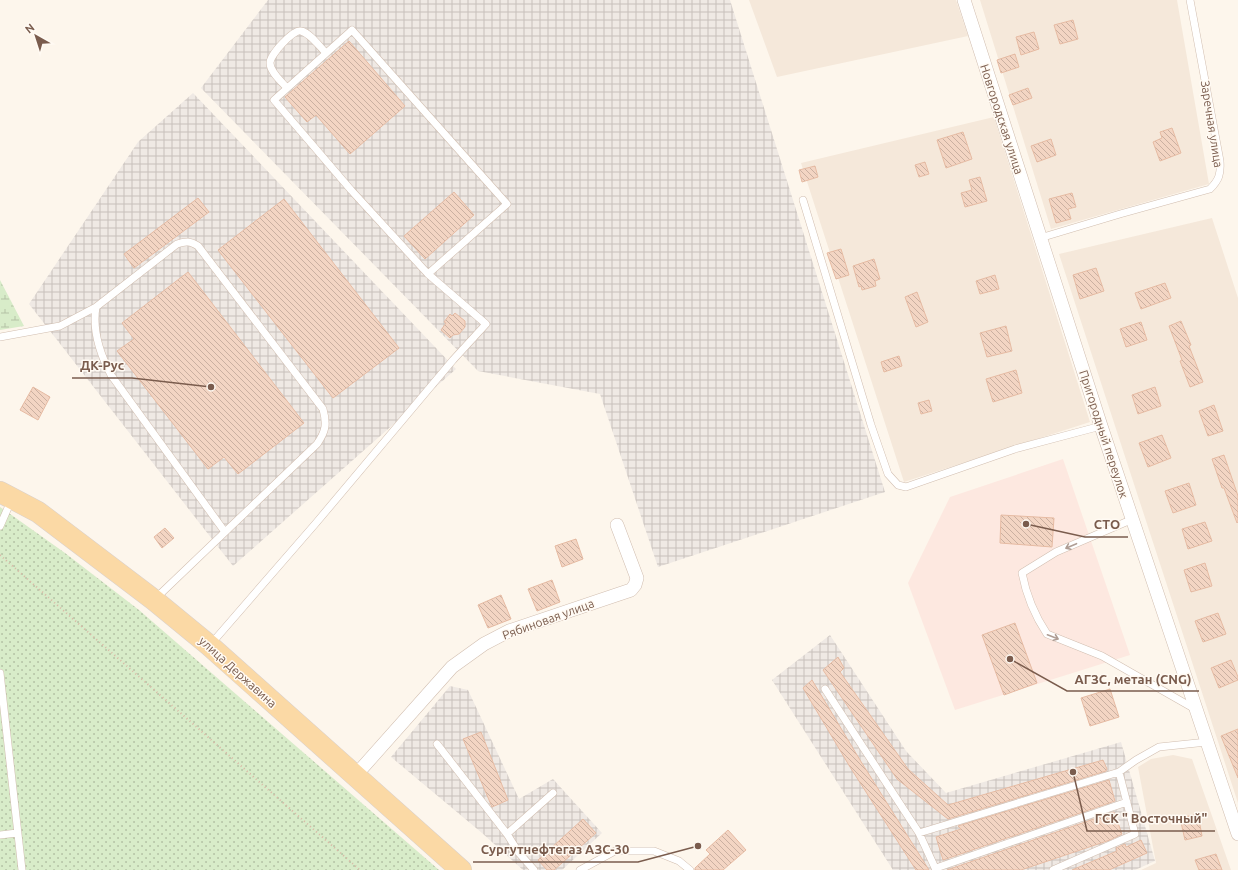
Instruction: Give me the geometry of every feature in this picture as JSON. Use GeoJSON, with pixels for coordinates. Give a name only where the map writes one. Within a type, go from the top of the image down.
{"type":"FeatureCollection","features":[{"type":"Feature","properties":{"kind":"main road","name":"улица Державина"},"geometry":{"type":"LineString","coordinates":[[6,495],[38,512],[154,600],[210,646],[461,870]]}},
{"type":"Feature","properties":{"kind":"street","name":"Новгородская улица"},"geometry":{"type":"LineString","coordinates":[[964,0],[1040,238]]}},
{"type":"Feature","properties":{"kind":"street","name":"Пригородный переулок"},"geometry":{"type":"LineString","coordinates":[[1040,238],[1101,426],[1238,834]]}},
{"type":"Feature","properties":{"kind":"street","name":"Рябиновая улица"},"geometry":{"type":"LineString","coordinates":[[355,776],[452,667],[484,644],[509,631],[631,590],[635,585],[637,578],[617,525]]}},
{"type":"Feature","properties":{"kind":"lane","name":"Заречная улица"},"geometry":{"type":"LineString","coordinates":[[1040,238],[1210,189],[1216,183],[1221,171],[1220,161],[1190,0]]}},
{"type":"Feature","properties":{"kind":"lane"},"geometry":{"type":"LineString","coordinates":[[287,88],[272,69],[270,63],[271,57],[292,33],[298,30],[302,31],[326,53]]}},
{"type":"Feature","properties":{"kind":"lane"},"geometry":{"type":"LineString","coordinates":[[210,646],[453,360],[486,324],[428,274],[351,190],[274,100],[352,30],[507,204],[428,274]]}},
{"type":"Feature","properties":{"kind":"lane"},"geometry":{"type":"LineString","coordinates":[[804,200],[871,425],[888,474],[898,485],[906,487],[1015,449],[1101,426]]}},
{"type":"Feature","properties":{"kind":"lane"},"geometry":{"type":"LineString","coordinates":[[0,337],[60,326],[96,307],[177,244],[184,241],[191,241],[198,246],[323,409],[326,420],[324,434],[317,444],[154,600]]}},
{"type":"Feature","properties":{"kind":"lane"},"geometry":{"type":"LineString","coordinates":[[96,307],[95,326],[99,345],[111,375],[225,532]]}},
{"type":"Feature","properties":{"kind":"lane"},"geometry":{"type":"LineString","coordinates":[[0,526],[6,495]]}},
{"type":"Feature","properties":{"kind":"lane"},"geometry":{"type":"LineString","coordinates":[[1133,519],[1056,552],[1022,573],[1025,590],[1042,628],[1047,634],[1102,656],[1196,709]]}},
{"type":"Feature","properties":{"kind":"lane"},"geometry":{"type":"LineString","coordinates":[[0,673],[22,870]]}},
{"type":"Feature","properties":{"kind":"lane"},"geometry":{"type":"LineString","coordinates":[[824,688],[919,833],[936,869],[1127,802]]}},
{"type":"Feature","properties":{"kind":"lane"},"geometry":{"type":"LineString","coordinates":[[919,833],[1119,772],[1159,746],[1207,742]]}},
{"type":"Feature","properties":{"kind":"lane"},"geometry":{"type":"LineString","coordinates":[[437,744],[534,870]]}},
{"type":"Feature","properties":{"kind":"lane"},"geometry":{"type":"LineString","coordinates":[[1053,870],[1135,834],[1119,772]]}},
{"type":"Feature","properties":{"kind":"lane"},"geometry":{"type":"LineString","coordinates":[[507,834],[553,793]]}},
{"type":"Feature","properties":{"kind":"lane"},"geometry":{"type":"LineString","coordinates":[[0,836],[17,833]]}},
{"type":"Feature","properties":{"kind":"lane"},"geometry":{"type":"LineString","coordinates":[[580,870],[615,851],[654,851],[679,861],[690,870]]}},
{"type":"Feature","properties":{"kind":"path"},"geometry":{"type":"LineString","coordinates":[[0,555],[360,870]]}},
{"type":"Feature","properties":{"kind":"shaded area"},"geometry":{"type":"Polygon","coordinates":[[[268,0],[730,0],[885,492],[658,567],[600,394],[478,371],[201,88],[268,0]]]}},
{"type":"Feature","properties":{"kind":"shaded area"},"geometry":{"type":"Polygon","coordinates":[[[749,0],[956,0],[968,36],[777,77],[749,0]]]}},
{"type":"Feature","properties":{"kind":"shaded area"},"geometry":{"type":"Polygon","coordinates":[[[980,0],[1177,0],[1209,184],[1051,229],[980,0]]]}},
{"type":"Feature","properties":{"kind":"shaded area"},"geometry":{"type":"Polygon","coordinates":[[[193,93],[456,369],[233,566],[29,304],[138,142],[193,93]]]}},
{"type":"Feature","properties":{"kind":"shaded area"},"geometry":{"type":"Polygon","coordinates":[[[994,117],[1090,422],[904,482],[801,163],[994,117]]]}},
{"type":"Feature","properties":{"kind":"shaded area"},"geometry":{"type":"Polygon","coordinates":[[[1212,218],[1238,298],[1238,803],[1059,254],[1212,218]]]}},
{"type":"Feature","properties":{"kind":"shaded area"},"geometry":{"type":"Polygon","coordinates":[[[1063,459],[1130,655],[955,710],[908,583],[950,497],[1063,459]]]}},
{"type":"Feature","properties":{"kind":"shaded area"},"geometry":{"type":"Polygon","coordinates":[[[830,635],[906,751],[946,793],[1121,742],[1155,861],[1135,870],[893,870],[772,680],[830,635]]]}},
{"type":"Feature","properties":{"kind":"shaded area"},"geometry":{"type":"Polygon","coordinates":[[[450,686],[468,690],[519,799],[553,779],[602,833],[562,870],[523,870],[482,833],[391,757],[450,686]]]}},
{"type":"Feature","properties":{"kind":"shaded area"},"geometry":{"type":"Polygon","coordinates":[[[1173,755],[1192,759],[1231,870],[1141,870],[1156,863],[1138,767],[1151,759],[1173,755]]]}},
{"type":"Feature","properties":{"kind":"green space"},"geometry":{"type":"Polygon","coordinates":[[[0,280],[24,326],[0,330],[0,280]]]}},
{"type":"Feature","properties":{"kind":"green space"},"geometry":{"type":"Polygon","coordinates":[[[0,507],[65,553],[139,610],[439,870],[0,870],[0,507]]]}},
{"type":"Feature","properties":{"kind":"building"},"geometry":{"type":"Polygon","coordinates":[[[1073,20],[1078,39],[1060,44],[1054,25],[1073,20]]]}},
{"type":"Feature","properties":{"kind":"building"},"geometry":{"type":"Polygon","coordinates":[[[1034,32],[1039,49],[1021,55],[1016,37],[1034,32]]]}},
{"type":"Feature","properties":{"kind":"building"},"geometry":{"type":"Polygon","coordinates":[[[349,41],[405,106],[350,154],[316,115],[307,122],[285,97],[349,41]]]}},
{"type":"Feature","properties":{"kind":"building"},"geometry":{"type":"Polygon","coordinates":[[[1015,54],[1019,67],[1001,73],[997,60],[1015,54]]]}},
{"type":"Feature","properties":{"kind":"building"},"geometry":{"type":"Polygon","coordinates":[[[1028,88],[1032,98],[1013,105],[1009,95],[1028,88]]]}},
{"type":"Feature","properties":{"kind":"building"},"geometry":{"type":"Polygon","coordinates":[[[1172,128],[1181,153],[1160,161],[1153,142],[1162,138],[1160,132],[1172,128]]]}},
{"type":"Feature","properties":{"kind":"building"},"geometry":{"type":"Polygon","coordinates":[[[963,132],[972,159],[946,168],[937,140],[963,132]]]}},
{"type":"Feature","properties":{"kind":"building"},"geometry":{"type":"Polygon","coordinates":[[[1051,139],[1056,155],[1037,162],[1031,146],[1051,139]]]}},
{"type":"Feature","properties":{"kind":"building"},"geometry":{"type":"Polygon","coordinates":[[[925,162],[929,174],[919,177],[915,165],[925,162]]]}},
{"type":"Feature","properties":{"kind":"building"},"geometry":{"type":"Polygon","coordinates":[[[815,166],[818,177],[802,182],[799,170],[815,166]]]}},
{"type":"Feature","properties":{"kind":"building"},"geometry":{"type":"Polygon","coordinates":[[[980,177],[987,201],[965,207],[961,193],[972,190],[969,180],[980,177]]]}},
{"type":"Feature","properties":{"kind":"building"},"geometry":{"type":"Polygon","coordinates":[[[454,192],[474,215],[425,259],[404,236],[454,192]]]}},
{"type":"Feature","properties":{"kind":"building"},"geometry":{"type":"Polygon","coordinates":[[[1072,193],[1076,207],[1068,209],[1071,219],[1056,223],[1049,199],[1072,193]]]}},
{"type":"Feature","properties":{"kind":"building"},"geometry":{"type":"Polygon","coordinates":[[[198,198],[209,212],[134,268],[124,254],[198,198]]]}},
{"type":"Feature","properties":{"kind":"building"},"geometry":{"type":"Polygon","coordinates":[[[284,199],[399,348],[333,398],[218,250],[284,199]]]}},
{"type":"Feature","properties":{"kind":"building"},"geometry":{"type":"Polygon","coordinates":[[[841,249],[849,275],[836,279],[827,253],[841,249]]]}},
{"type":"Feature","properties":{"kind":"building"},"geometry":{"type":"Polygon","coordinates":[[[874,259],[880,279],[875,281],[876,286],[862,290],[861,286],[859,287],[853,266],[874,259]]]}},
{"type":"Feature","properties":{"kind":"building"},"geometry":{"type":"Polygon","coordinates":[[[1096,268],[1104,291],[1080,299],[1073,275],[1096,268]]]}},
{"type":"Feature","properties":{"kind":"building"},"geometry":{"type":"Polygon","coordinates":[[[188,272],[304,423],[238,474],[224,457],[208,469],[117,351],[134,339],[122,323],[188,272]]]}},
{"type":"Feature","properties":{"kind":"building"},"geometry":{"type":"Polygon","coordinates":[[[995,275],[999,289],[980,294],[976,281],[995,275]]]}},
{"type":"Feature","properties":{"kind":"building"},"geometry":{"type":"Polygon","coordinates":[[[1165,283],[1171,298],[1141,309],[1135,293],[1165,283]]]}},
{"type":"Feature","properties":{"kind":"building"},"geometry":{"type":"Polygon","coordinates":[[[917,292],[928,322],[916,327],[905,297],[917,292]]]}},
{"type":"Feature","properties":{"kind":"building"},"geometry":{"type":"Polygon","coordinates":[[[455,313],[465,321],[465,327],[459,334],[453,335],[450,338],[441,330],[446,323],[444,322],[450,314],[452,316],[455,313]]]}},
{"type":"Feature","properties":{"kind":"building"},"geometry":{"type":"Polygon","coordinates":[[[1181,321],[1191,345],[1189,346],[1203,382],[1190,387],[1180,361],[1182,360],[1169,326],[1181,321]]]}},
{"type":"Feature","properties":{"kind":"building"},"geometry":{"type":"Polygon","coordinates":[[[1141,322],[1147,340],[1126,347],[1120,329],[1141,322]]]}},
{"type":"Feature","properties":{"kind":"building"},"geometry":{"type":"Polygon","coordinates":[[[1006,326],[1012,351],[987,357],[980,333],[1006,326]]]}},
{"type":"Feature","properties":{"kind":"building"},"geometry":{"type":"Polygon","coordinates":[[[899,356],[902,366],[884,372],[881,362],[899,356]]]}},
{"type":"Feature","properties":{"kind":"building"},"geometry":{"type":"Polygon","coordinates":[[[1016,370],[1022,393],[993,402],[986,379],[1016,370]]]}},
{"type":"Feature","properties":{"kind":"building"},"geometry":{"type":"Polygon","coordinates":[[[33,387],[50,397],[38,420],[20,410],[33,387]]]}},
{"type":"Feature","properties":{"kind":"building"},"geometry":{"type":"Polygon","coordinates":[[[1155,387],[1161,406],[1138,414],[1132,395],[1155,387]]]}},
{"type":"Feature","properties":{"kind":"building"},"geometry":{"type":"Polygon","coordinates":[[[929,400],[932,411],[921,414],[918,403],[929,400]]]}},
{"type":"Feature","properties":{"kind":"building"},"geometry":{"type":"Polygon","coordinates":[[[1214,405],[1223,431],[1208,436],[1199,411],[1214,405]]]}},
{"type":"Feature","properties":{"kind":"building"},"geometry":{"type":"Polygon","coordinates":[[[1162,435],[1171,458],[1148,467],[1139,443],[1162,435]]]}},
{"type":"Feature","properties":{"kind":"building"},"geometry":{"type":"Polygon","coordinates":[[[1224,455],[1238,496],[1237,523],[1224,488],[1222,488],[1212,459],[1224,455]]]}},
{"type":"Feature","properties":{"kind":"building"},"geometry":{"type":"Polygon","coordinates":[[[1189,483],[1196,505],[1173,513],[1165,491],[1189,483]]]}},
{"type":"Feature","properties":{"kind":"building"},"geometry":{"type":"Polygon","coordinates":[[[1001,515],[1054,518],[1052,547],[1000,543],[1001,515]]]}},
{"type":"Feature","properties":{"kind":"building"},"geometry":{"type":"Polygon","coordinates":[[[1205,522],[1212,541],[1188,549],[1182,529],[1205,522]]]}},
{"type":"Feature","properties":{"kind":"building"},"geometry":{"type":"Polygon","coordinates":[[[165,528],[174,538],[162,548],[154,537],[165,528]]]}},
{"type":"Feature","properties":{"kind":"building"},"geometry":{"type":"Polygon","coordinates":[[[576,539],[583,559],[562,567],[555,546],[576,539]]]}},
{"type":"Feature","properties":{"kind":"building"},"geometry":{"type":"Polygon","coordinates":[[[1205,563],[1212,586],[1191,592],[1184,570],[1205,563]]]}},
{"type":"Feature","properties":{"kind":"building"},"geometry":{"type":"Polygon","coordinates":[[[552,580],[560,602],[537,611],[528,589],[552,580]]]}},
{"type":"Feature","properties":{"kind":"building"},"geometry":{"type":"Polygon","coordinates":[[[501,595],[511,619],[488,628],[478,605],[501,595]]]}},
{"type":"Feature","properties":{"kind":"building"},"geometry":{"type":"Polygon","coordinates":[[[1218,613],[1226,634],[1203,642],[1195,621],[1218,613]]]}},
{"type":"Feature","properties":{"kind":"building"},"geometry":{"type":"Polygon","coordinates":[[[1015,623],[1037,683],[1004,695],[982,635],[1015,623]]]}},
{"type":"Feature","properties":{"kind":"building"},"geometry":{"type":"Polygon","coordinates":[[[838,657],[844,668],[840,672],[908,769],[948,805],[1103,760],[1107,769],[1106,771],[948,819],[897,779],[823,670],[838,657]]]}},
{"type":"Feature","properties":{"kind":"building"},"geometry":{"type":"Polygon","coordinates":[[[1231,660],[1238,680],[1219,688],[1211,668],[1231,660]]]}},
{"type":"Feature","properties":{"kind":"building"},"geometry":{"type":"Polygon","coordinates":[[[812,680],[929,870],[916,870],[850,767],[803,688],[812,680]]]}},
{"type":"Feature","properties":{"kind":"building"},"geometry":{"type":"Polygon","coordinates":[[[1110,689],[1119,717],[1090,726],[1081,698],[1110,689]]]}},
{"type":"Feature","properties":{"kind":"building"},"geometry":{"type":"Polygon","coordinates":[[[1238,729],[1238,778],[1221,736],[1238,729]]]}},
{"type":"Feature","properties":{"kind":"building"},"geometry":{"type":"Polygon","coordinates":[[[481,732],[508,800],[492,807],[463,739],[481,732]]]}},
{"type":"Feature","properties":{"kind":"building"},"geometry":{"type":"Polygon","coordinates":[[[1109,780],[1115,801],[943,860],[936,837],[961,829],[958,826],[1109,780]]]}},
{"type":"Feature","properties":{"kind":"building"},"geometry":{"type":"Polygon","coordinates":[[[1114,812],[1122,834],[1110,840],[1021,870],[947,870],[1114,812]]]}},
{"type":"Feature","properties":{"kind":"building"},"geometry":{"type":"Polygon","coordinates":[[[1198,814],[1202,836],[1185,840],[1180,818],[1198,814]]]}},
{"type":"Feature","properties":{"kind":"building"},"geometry":{"type":"Polygon","coordinates":[[[583,819],[596,833],[554,870],[547,870],[538,860],[583,819]]]}},
{"type":"Feature","properties":{"kind":"building"},"geometry":{"type":"Polygon","coordinates":[[[728,830],[746,850],[723,870],[695,870],[695,868],[710,854],[706,850],[728,830]]]}},
{"type":"Feature","properties":{"kind":"building"},"geometry":{"type":"Polygon","coordinates":[[[1141,840],[1147,853],[1109,870],[1072,870],[1117,851],[1116,848],[1125,844],[1126,847],[1141,840]]]}},
{"type":"Feature","properties":{"kind":"building"},"geometry":{"type":"Polygon","coordinates":[[[1216,854],[1222,870],[1199,870],[1195,860],[1216,854]]]}},
{"type":"Feature","properties":{"kind":"place","name":"ДК-Рус"},"geometry":{"type":"Point","coordinates":[211,387]}},
{"type":"Feature","properties":{"kind":"place","name":"СТО"},"geometry":{"type":"Point","coordinates":[1026,524]}},
{"type":"Feature","properties":{"kind":"place","name":"АГЗС, метан (CNG)"},"geometry":{"type":"Point","coordinates":[1010,659]}},
{"type":"Feature","properties":{"kind":"place","name":"ГСК \" Восточный\""},"geometry":{"type":"Point","coordinates":[1073,772]}},
{"type":"Feature","properties":{"kind":"place","name":"Сургутнефтегаз АЗС-30"},"geometry":{"type":"Point","coordinates":[698,846]}}]}
